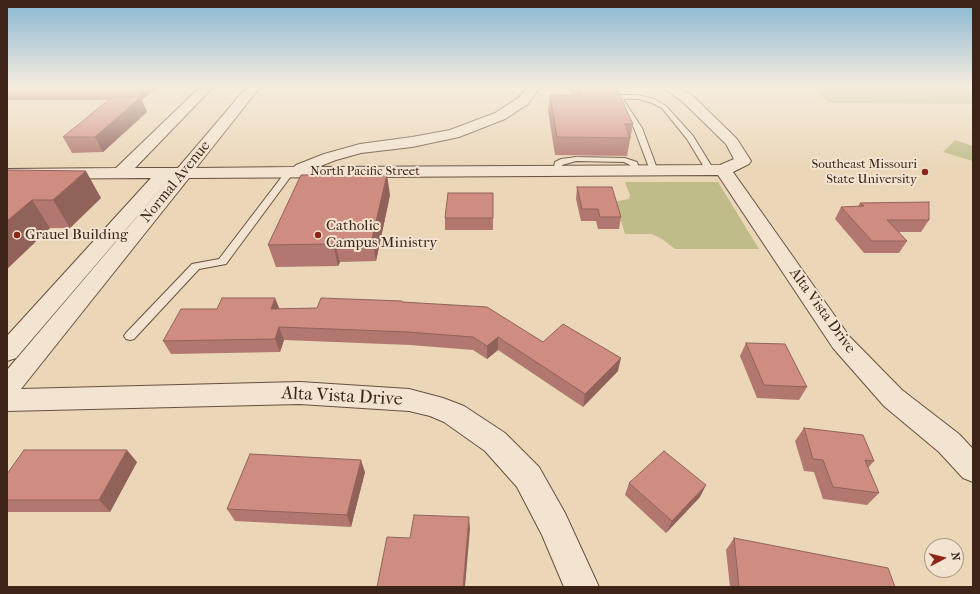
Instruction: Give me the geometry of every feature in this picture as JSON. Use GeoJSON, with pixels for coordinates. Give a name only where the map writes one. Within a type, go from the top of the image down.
{"type":"FeatureCollection","features":[{"type":"Feature","properties":{"kind":"street"},"geometry":{"type":"LineString","coordinates":[[121,173],[179,115]]}},
{"type":"Feature","properties":{"kind":"street","name":"Normal Avenue"},"geometry":{"type":"LineString","coordinates":[[7,352],[228,115]]}},
{"type":"Feature","properties":{"kind":"street"},"geometry":{"type":"LineString","coordinates":[[290,172],[319,163],[330,157],[360,148],[412,142],[454,134],[502,115]]}},
{"type":"Feature","properties":{"kind":"street"},"geometry":{"type":"LineString","coordinates":[[704,115],[732,142],[743,161],[716,170]]}},
{"type":"Feature","properties":{"kind":"street","name":"North Pacific Street"},"geometry":{"type":"LineString","coordinates":[[7,174],[716,170]]}},
{"type":"Feature","properties":{"kind":"street","name":"Alta Vista Drive"},"geometry":{"type":"LineString","coordinates":[[716,170],[841,342],[893,398],[949,443],[973,469]]}},
{"type":"Feature","properties":{"kind":"street","name":"Normal Avenue"},"geometry":{"type":"LineString","coordinates":[[7,388],[174,173]]}},
{"type":"Feature","properties":{"kind":"street","name":"Alta Vista Drive"},"geometry":{"type":"LineString","coordinates":[[7,400],[300,393],[409,400],[434,406],[454,414],[495,442],[528,477],[554,524],[582,587]]}},
{"type":"Feature","properties":{"kind":"lane"},"geometry":{"type":"LineString","coordinates":[[630,115],[638,128],[654,171]]}},
{"type":"Feature","properties":{"kind":"lane"},"geometry":{"type":"LineString","coordinates":[[670,115],[716,170]]}},
{"type":"Feature","properties":{"kind":"lane"},"geometry":{"type":"LineString","coordinates":[[130,336],[196,266],[222,262],[290,172]]}},
{"type":"Feature","properties":{"kind":"shaded area"},"geometry":{"type":"Polygon","coordinates":[[[955,140],[973,146],[973,161],[943,152],[955,140]]]}},
{"type":"Feature","properties":{"kind":"shaded area"},"geometry":{"type":"Polygon","coordinates":[[[625,182],[718,182],[759,249],[675,249],[662,239],[652,234],[625,234],[616,204],[618,201],[629,199],[630,195],[625,182]]]}},
{"type":"Feature","properties":{"kind":"building"},"geometry":{"type":"Polygon","coordinates":[[[90,115],[121,115],[95,137],[63,137],[90,115]]]}},
{"type":"Feature","properties":{"kind":"building"},"geometry":{"type":"Polygon","coordinates":[[[553,115],[629,115],[633,124],[625,124],[630,138],[557,137],[553,115]]]}},
{"type":"Feature","properties":{"kind":"building"},"geometry":{"type":"Polygon","coordinates":[[[7,170],[86,171],[53,200],[32,200],[7,221],[7,170]]]}},
{"type":"Feature","properties":{"kind":"building"},"geometry":{"type":"Polygon","coordinates":[[[387,174],[372,239],[334,239],[333,244],[268,245],[301,175],[387,174]]]}},
{"type":"Feature","properties":{"kind":"building"},"geometry":{"type":"Polygon","coordinates":[[[577,187],[612,187],[621,217],[600,217],[598,209],[582,209],[577,187]]]}},
{"type":"Feature","properties":{"kind":"building"},"geometry":{"type":"Polygon","coordinates":[[[448,193],[493,193],[493,218],[445,218],[448,193]]]}},
{"type":"Feature","properties":{"kind":"building"},"geometry":{"type":"Polygon","coordinates":[[[929,202],[929,220],[887,220],[907,241],[872,241],[841,207],[864,206],[860,203],[929,202]]]}},
{"type":"Feature","properties":{"kind":"building"},"geometry":{"type":"Polygon","coordinates":[[[222,298],[275,298],[271,309],[317,308],[321,298],[402,301],[487,307],[543,342],[563,324],[621,358],[585,394],[498,337],[487,346],[473,337],[408,332],[279,327],[275,339],[163,341],[181,309],[217,309],[222,298]]]}},
{"type":"Feature","properties":{"kind":"building"},"geometry":{"type":"Polygon","coordinates":[[[746,343],[785,344],[807,387],[764,385],[746,343]]]}},
{"type":"Feature","properties":{"kind":"building"},"geometry":{"type":"Polygon","coordinates":[[[804,428],[863,435],[874,461],[865,460],[879,493],[833,487],[823,460],[813,459],[804,428]]]}},
{"type":"Feature","properties":{"kind":"building"},"geometry":{"type":"Polygon","coordinates":[[[24,450],[127,450],[99,500],[7,500],[7,474],[24,450]]]}},
{"type":"Feature","properties":{"kind":"building"},"geometry":{"type":"Polygon","coordinates":[[[664,451],[706,485],[672,521],[629,483],[664,451]]]}},
{"type":"Feature","properties":{"kind":"building"},"geometry":{"type":"Polygon","coordinates":[[[250,454],[361,460],[347,515],[227,509],[250,454]]]}},
{"type":"Feature","properties":{"kind":"building"},"geometry":{"type":"Polygon","coordinates":[[[414,515],[469,517],[463,587],[377,587],[387,537],[410,538],[414,515]]]}},
{"type":"Feature","properties":{"kind":"building"},"geometry":{"type":"Polygon","coordinates":[[[734,538],[888,568],[895,587],[739,587],[734,538]]]}},
{"type":"Feature","properties":{"kind":"place","name":"Southeast Missouri State University"},"geometry":{"type":"Point","coordinates":[925,172]}},
{"type":"Feature","properties":{"kind":"place","name":"Grauel Building"},"geometry":{"type":"Point","coordinates":[17,235]}},
{"type":"Feature","properties":{"kind":"place","name":"Catholic Campus Ministry"},"geometry":{"type":"Point","coordinates":[318,235]}}]}
